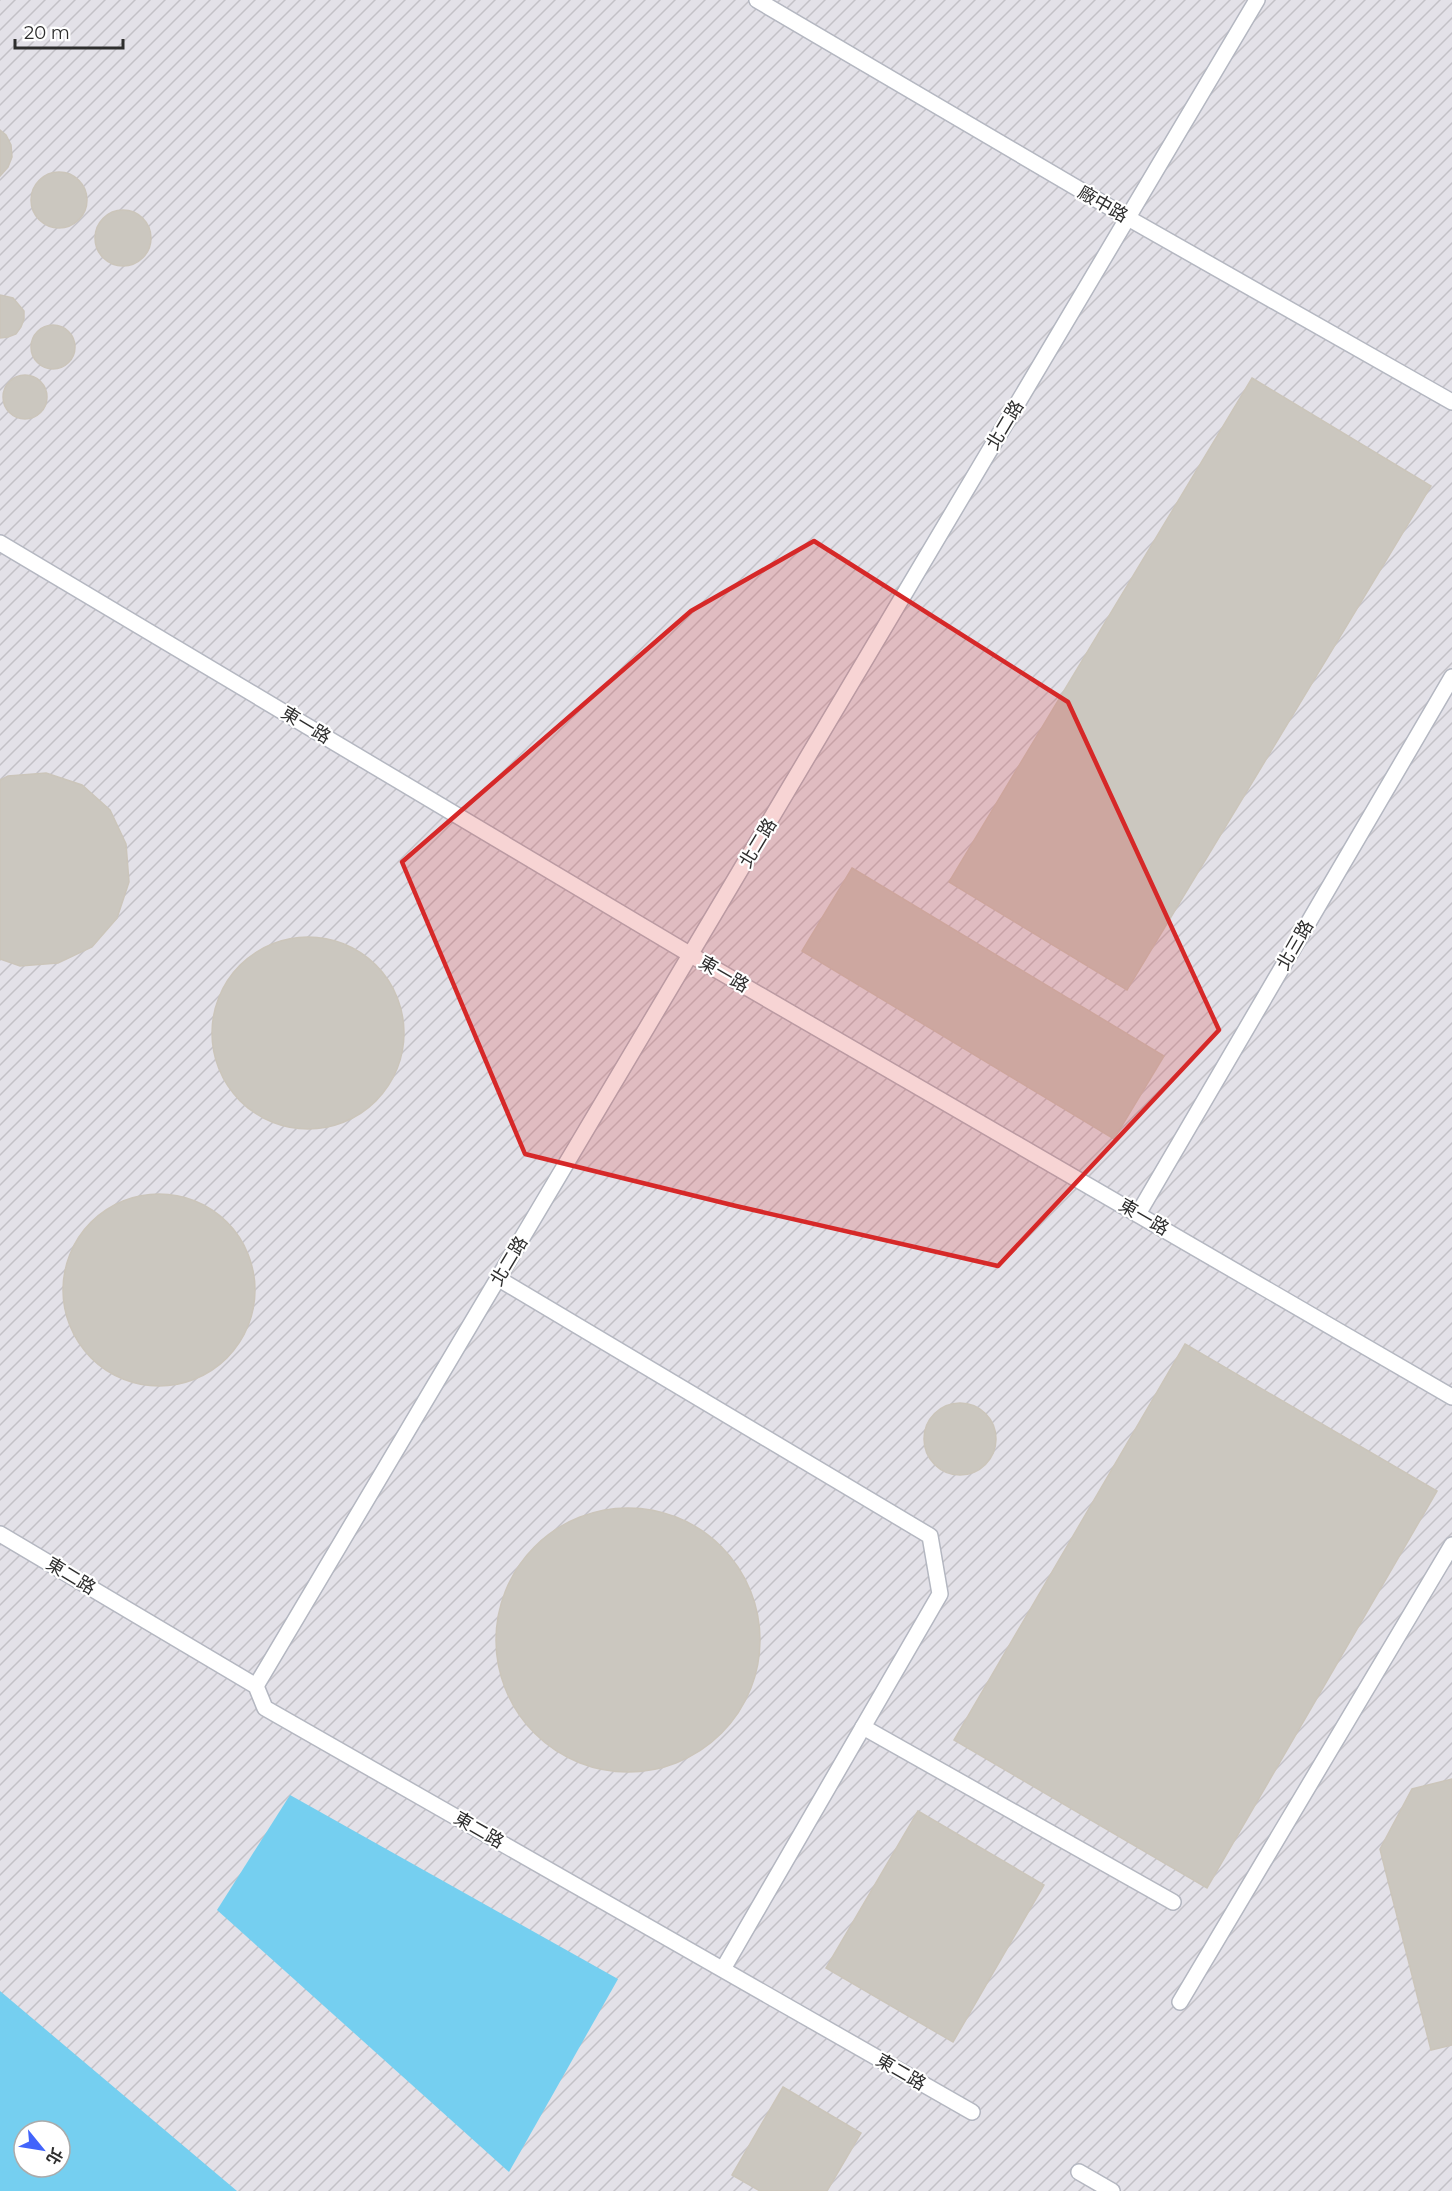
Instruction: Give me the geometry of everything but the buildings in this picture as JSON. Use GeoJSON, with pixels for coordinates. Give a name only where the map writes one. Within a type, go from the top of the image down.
{"type":"FeatureCollection","features":[{"type":"Feature","properties":{"kind":"lane","name":"廠中路"},"geometry":{"type":"LineString","coordinates":[[757,0],[1128,218],[1452,402]]}},
{"type":"Feature","properties":{"kind":"lane","name":"北二路"},"geometry":{"type":"LineString","coordinates":[[256,1686],[1257,0]]}},
{"type":"Feature","properties":{"kind":"lane","name":"東一路"},"geometry":{"type":"LineString","coordinates":[[0,543],[692,955],[1452,1397]]}},
{"type":"Feature","properties":{"kind":"lane","name":"北三路"},"geometry":{"type":"LineString","coordinates":[[1138,1214],[1452,677]]}},
{"type":"Feature","properties":{"kind":"lane"},"geometry":{"type":"LineString","coordinates":[[499,1279],[930,1536],[940,1594],[723,1969]]}},
{"type":"Feature","properties":{"kind":"lane","name":"東二路"},"geometry":{"type":"LineString","coordinates":[[0,1534],[256,1686],[265,1708],[972,2112]]}},
{"type":"Feature","properties":{"kind":"lane"},"geometry":{"type":"LineString","coordinates":[[1180,2002],[1452,1545]]}},
{"type":"Feature","properties":{"kind":"lane"},"geometry":{"type":"LineString","coordinates":[[863,1727],[1173,1902]]}},
{"type":"Feature","properties":{"kind":"lane"},"geometry":{"type":"LineString","coordinates":[[1079,2172],[1112,2191]]}},
{"type":"Feature","properties":{"kind":"highlighted area"},"geometry":{"type":"Polygon","coordinates":[[[814,541],[1068,702],[1219,1030],[998,1266],[736,1206],[525,1154],[402,862],[691,611],[814,541]]]}},
{"type":"Feature","properties":{"kind":"shaded area"},"geometry":{"type":"Polygon","coordinates":[[[0,0],[1452,0],[1452,2191],[0,2191],[0,0]]]}},
{"type":"Feature","properties":{"kind":"water"},"geometry":{"type":"Polygon","coordinates":[[[290,1795],[618,1979],[509,2172],[217,1910],[290,1795]]]}},
{"type":"Feature","properties":{"kind":"water"},"geometry":{"type":"Polygon","coordinates":[[[0,1991],[237,2191],[0,2191],[0,1991]]]}}]}
